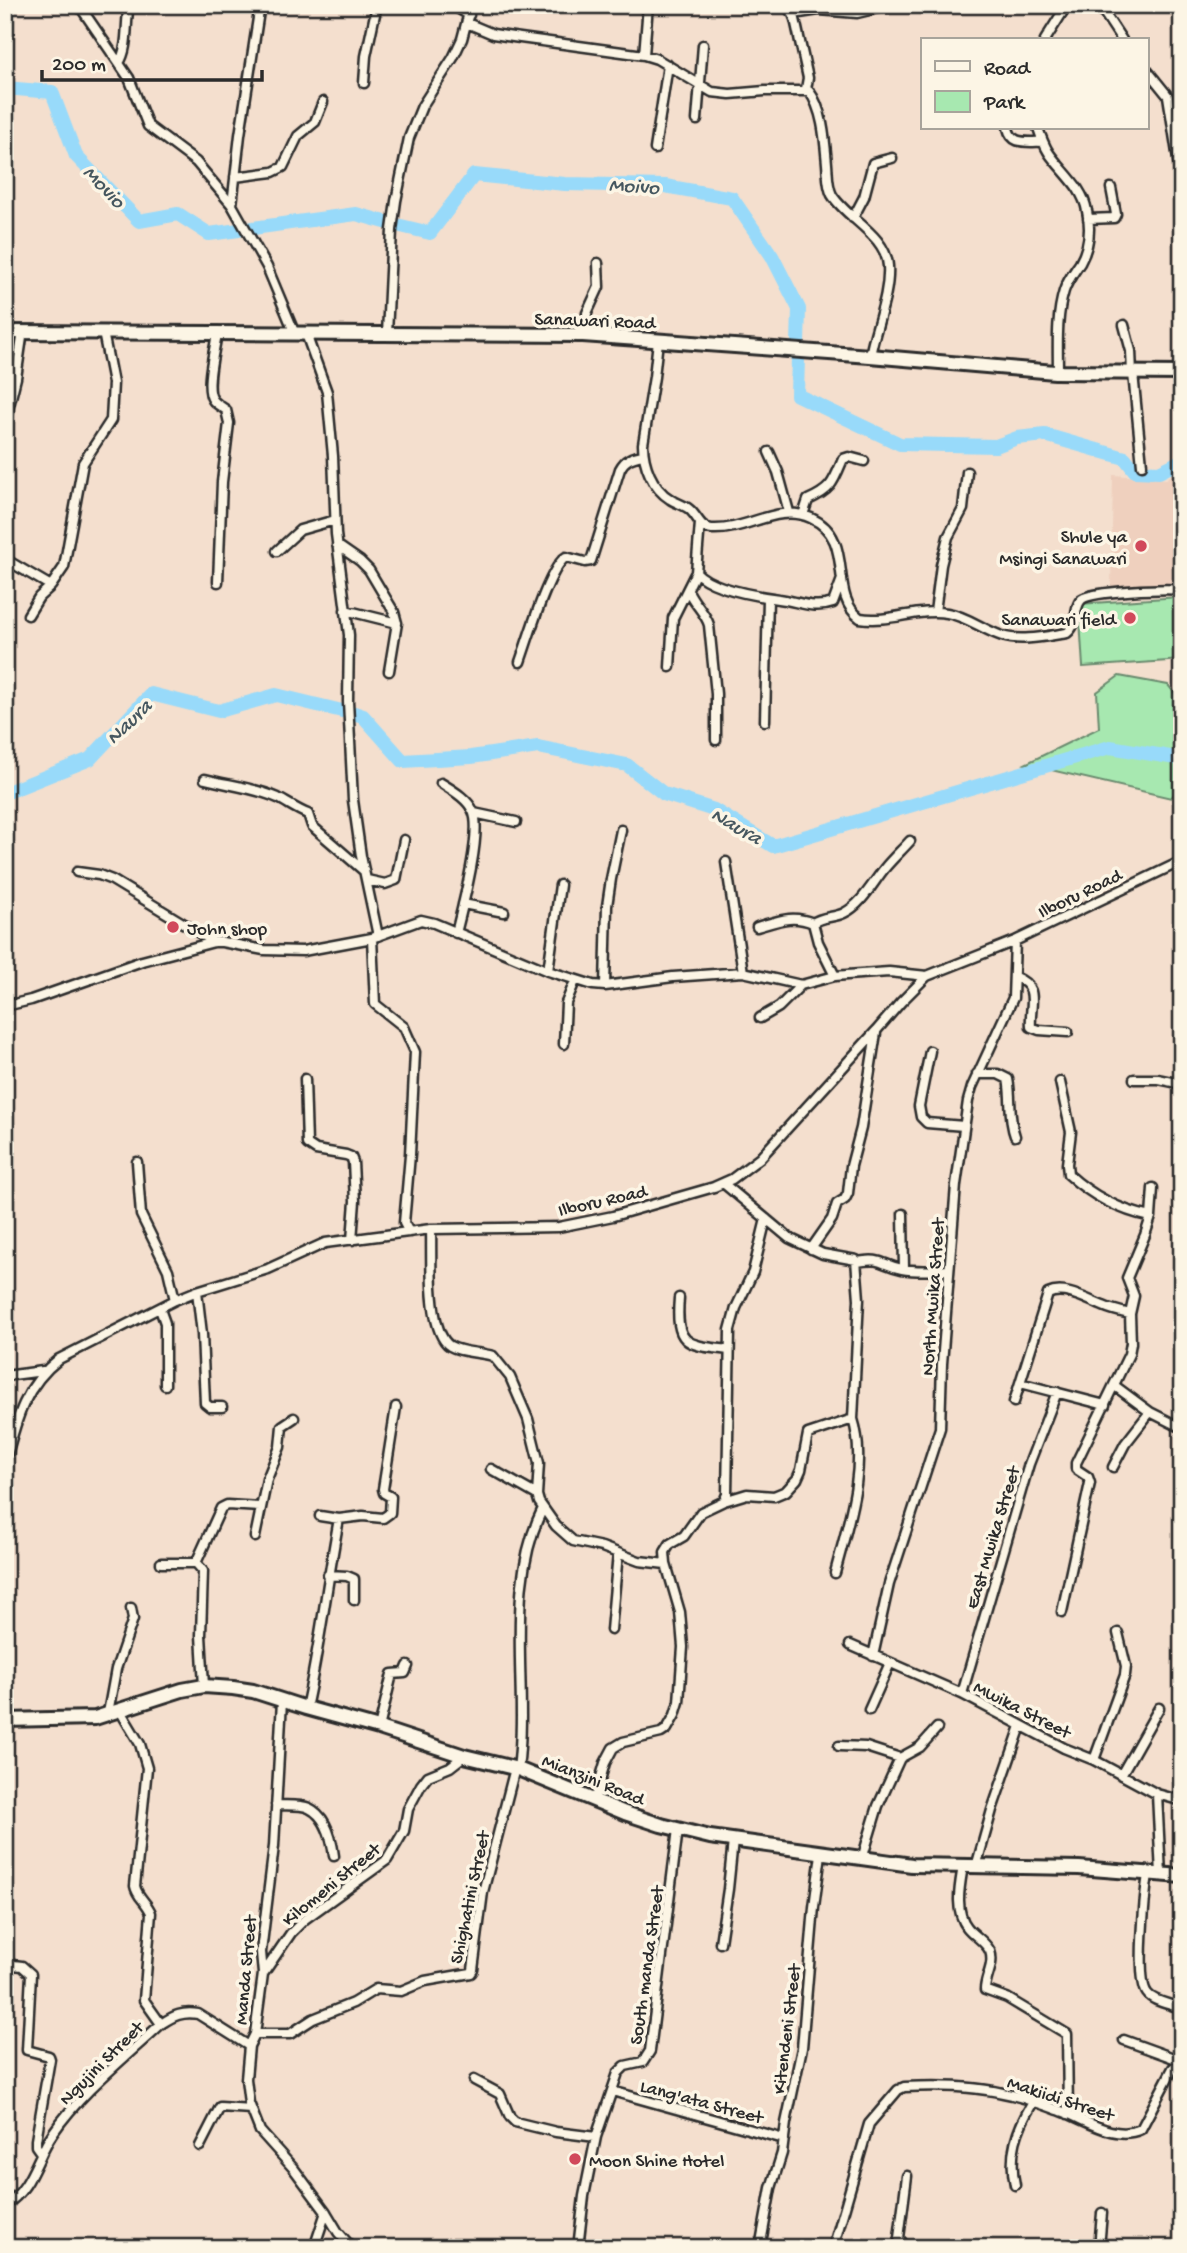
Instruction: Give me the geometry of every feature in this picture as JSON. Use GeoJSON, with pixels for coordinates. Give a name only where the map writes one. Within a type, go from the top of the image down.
{"type":"FeatureCollection","features":[{"type":"Feature","properties":{"kind":"street"},"geometry":{"type":"LineString","coordinates":[[79,5],[129,78],[148,126],[196,162],[232,205],[272,278],[327,392],[337,545],[349,646],[348,710],[353,800],[375,937],[375,1004],[404,1027],[415,1052],[404,1223],[409,1232]]}},
{"type":"Feature","properties":{"kind":"street"},"geometry":{"type":"LineString","coordinates":[[119,63],[125,50],[129,5]]}},
{"type":"Feature","properties":{"kind":"street"},"geometry":{"type":"LineString","coordinates":[[232,205],[260,5]]}},
{"type":"Feature","properties":{"kind":"street"},"geometry":{"type":"LineString","coordinates":[[364,83],[366,55],[377,5]]}},
{"type":"Feature","properties":{"kind":"street"},"geometry":{"type":"LineString","coordinates":[[452,5],[468,19],[493,34],[548,44],[644,55],[668,65],[712,92],[721,94],[806,89],[814,97],[819,112],[831,193],[878,242],[888,264],[886,289],[870,356]]}},
{"type":"Feature","properties":{"kind":"street"},"geometry":{"type":"LineString","coordinates":[[387,334],[394,211],[409,138],[422,106],[453,58],[471,5]]}},
{"type":"Feature","properties":{"kind":"street"},"geometry":{"type":"LineString","coordinates":[[644,55],[648,5]]}},
{"type":"Feature","properties":{"kind":"street"},"geometry":{"type":"LineString","coordinates":[[785,5],[793,14],[808,78],[806,89]]}},
{"type":"Feature","properties":{"kind":"street"},"geometry":{"type":"LineString","coordinates":[[1046,38],[1067,5]]}},
{"type":"Feature","properties":{"kind":"street"},"geometry":{"type":"LineString","coordinates":[[1099,5],[1121,38]]}},
{"type":"Feature","properties":{"kind":"street"},"geometry":{"type":"LineString","coordinates":[[793,14],[838,9],[857,13],[878,8]]}},
{"type":"Feature","properties":{"kind":"street"},"geometry":{"type":"LineString","coordinates":[[697,120],[703,45]]}},
{"type":"Feature","properties":{"kind":"street"},"geometry":{"type":"LineString","coordinates":[[655,149],[668,65]]}},
{"type":"Feature","properties":{"kind":"street"},"geometry":{"type":"LineString","coordinates":[[1148,71],[1168,96],[1180,158],[1182,185]]}},
{"type":"Feature","properties":{"kind":"street"},"geometry":{"type":"LineString","coordinates":[[235,177],[273,173],[283,167],[298,136],[315,122],[323,102]]}},
{"type":"Feature","properties":{"kind":"street"},"geometry":{"type":"LineString","coordinates":[[1009,130],[1017,141],[1043,142]]}},
{"type":"Feature","properties":{"kind":"street"},"geometry":{"type":"LineString","coordinates":[[1039,130],[1049,154],[1082,194],[1088,219],[1089,233],[1085,253],[1064,290],[1062,299],[1058,334],[1058,373]]}},
{"type":"Feature","properties":{"kind":"street"},"geometry":{"type":"LineString","coordinates":[[853,218],[864,197],[873,163],[892,158]]}},
{"type":"Feature","properties":{"kind":"street"},"geometry":{"type":"LineString","coordinates":[[1088,219],[1114,218],[1116,214],[1111,188]]}},
{"type":"Feature","properties":{"kind":"street"},"geometry":{"type":"LineString","coordinates":[[585,335],[587,313],[598,287],[598,263]]}},
{"type":"Feature","properties":{"kind":"street"},"geometry":{"type":"LineString","coordinates":[[1124,325],[1131,351],[1142,465]]}},
{"type":"Feature","properties":{"kind":"street"},"geometry":{"type":"LineString","coordinates":[[5,422],[16,378],[23,331]]}},
{"type":"Feature","properties":{"kind":"street","name":"Sanawari Road"},"geometry":{"type":"LineString","coordinates":[[5,332],[585,335],[1058,373],[1182,373]]}},
{"type":"Feature","properties":{"kind":"street"},"geometry":{"type":"LineString","coordinates":[[29,615],[39,597],[61,573],[67,560],[83,463],[111,420],[113,383],[103,332]]}},
{"type":"Feature","properties":{"kind":"street"},"geometry":{"type":"LineString","coordinates":[[217,333],[210,393],[213,401],[226,410],[229,423],[222,482],[218,582]]}},
{"type":"Feature","properties":{"kind":"street"},"geometry":{"type":"LineString","coordinates":[[658,341],[643,455],[653,481],[661,492],[689,509],[708,529],[726,528],[789,512],[824,525],[836,544],[849,607],[860,618],[888,620],[934,612],[962,617],[1006,637],[1022,638],[1067,633],[1074,625],[1079,603],[1083,598],[1099,594],[1182,590]]}},
{"type":"Feature","properties":{"kind":"street"},"geometry":{"type":"LineString","coordinates":[[769,452],[778,472],[789,512]]}},
{"type":"Feature","properties":{"kind":"street"},"geometry":{"type":"LineString","coordinates":[[520,662],[552,576],[566,557],[591,561],[620,469],[632,457],[643,455]]}},
{"type":"Feature","properties":{"kind":"street"},"geometry":{"type":"LineString","coordinates":[[803,515],[808,500],[823,494],[830,487],[843,459],[849,457],[864,461]]}},
{"type":"Feature","properties":{"kind":"street"},"geometry":{"type":"LineString","coordinates":[[934,612],[948,537],[963,509],[967,472]]}},
{"type":"Feature","properties":{"kind":"street"},"geometry":{"type":"LineString","coordinates":[[276,551],[300,530],[335,520]]}},
{"type":"Feature","properties":{"kind":"street"},"geometry":{"type":"LineString","coordinates":[[670,667],[673,618],[696,572],[700,523]]}},
{"type":"Feature","properties":{"kind":"street"},"geometry":{"type":"LineString","coordinates":[[337,545],[369,570],[394,612],[397,623],[390,671]]}},
{"type":"Feature","properties":{"kind":"street"},"geometry":{"type":"LineString","coordinates":[[5,559],[51,586]]}},
{"type":"Feature","properties":{"kind":"street"},"geometry":{"type":"LineString","coordinates":[[696,572],[702,578],[731,589],[799,604],[829,604],[834,600],[842,579]]}},
{"type":"Feature","properties":{"kind":"street"},"geometry":{"type":"LineString","coordinates":[[688,590],[709,625],[716,694],[716,740]]}},
{"type":"Feature","properties":{"kind":"street"},"geometry":{"type":"LineString","coordinates":[[765,721],[768,598]]}},
{"type":"Feature","properties":{"kind":"street"},"geometry":{"type":"LineString","coordinates":[[345,610],[397,623]]}},
{"type":"Feature","properties":{"kind":"street"},"geometry":{"type":"LineString","coordinates":[[205,779],[266,794],[308,814],[312,826],[364,870]]}},
{"type":"Feature","properties":{"kind":"street"},"geometry":{"type":"LineString","coordinates":[[440,783],[466,801],[474,813],[475,836],[456,933]]}},
{"type":"Feature","properties":{"kind":"street"},"geometry":{"type":"LineString","coordinates":[[474,813],[516,822]]}},
{"type":"Feature","properties":{"kind":"street"},"geometry":{"type":"LineString","coordinates":[[605,986],[607,906],[621,830]]}},
{"type":"Feature","properties":{"kind":"street"},"geometry":{"type":"LineString","coordinates":[[367,880],[385,884],[396,880],[404,840]]}},
{"type":"Feature","properties":{"kind":"street"},"geometry":{"type":"LineString","coordinates":[[813,923],[818,919],[843,914],[853,907],[910,841]]}},
{"type":"Feature","properties":{"kind":"street","name":"Ilboru Road"},"geometry":{"type":"LineString","coordinates":[[5,1463],[25,1399],[43,1371],[60,1359],[197,1291],[268,1269],[325,1243],[431,1229],[559,1227],[613,1216],[732,1179],[760,1157],[927,976],[1015,941],[1182,861]]}},
{"type":"Feature","properties":{"kind":"street"},"geometry":{"type":"LineString","coordinates":[[726,862],[743,972]]}},
{"type":"Feature","properties":{"kind":"street"},"geometry":{"type":"LineString","coordinates":[[77,872],[113,880],[214,942]]}},
{"type":"Feature","properties":{"kind":"street"},"geometry":{"type":"LineString","coordinates":[[548,971],[561,885]]}},
{"type":"Feature","properties":{"kind":"street"},"geometry":{"type":"LineString","coordinates":[[463,904],[504,912]]}},
{"type":"Feature","properties":{"kind":"street"},"geometry":{"type":"LineString","coordinates":[[757,927],[792,918],[803,918],[813,923],[818,942],[835,976]]}},
{"type":"Feature","properties":{"kind":"street"},"geometry":{"type":"LineString","coordinates":[[5,1006],[31,1000],[142,961],[214,942],[264,950],[303,951],[375,937],[421,920],[575,981],[605,986],[743,972],[801,985],[835,976],[889,972],[927,976]]}},
{"type":"Feature","properties":{"kind":"street","name":"North Mwika Street"},"geometry":{"type":"LineString","coordinates":[[873,1656],[889,1584],[940,1428],[958,1163],[968,1101],[977,1074],[1013,999],[1015,941]]}},
{"type":"Feature","properties":{"kind":"street"},"geometry":{"type":"LineString","coordinates":[[1015,977],[1027,983],[1031,990],[1031,1027],[1068,1032]]}},
{"type":"Feature","properties":{"kind":"street"},"geometry":{"type":"LineString","coordinates":[[564,1044],[566,1003],[575,981]]}},
{"type":"Feature","properties":{"kind":"street"},"geometry":{"type":"LineString","coordinates":[[760,1018],[779,1007],[801,985]]}},
{"type":"Feature","properties":{"kind":"street"},"geometry":{"type":"LineString","coordinates":[[811,1249],[832,1219],[837,1204],[845,1199],[848,1193],[876,1031]]}},
{"type":"Feature","properties":{"kind":"street"},"geometry":{"type":"LineString","coordinates":[[930,1051],[919,1106],[921,1118],[927,1122],[964,1126]]}},
{"type":"Feature","properties":{"kind":"street"},"geometry":{"type":"LineString","coordinates":[[977,1074],[999,1074],[1008,1079],[1010,1120],[1014,1136]]}},
{"type":"Feature","properties":{"kind":"street"},"geometry":{"type":"LineString","coordinates":[[304,1079],[307,1144],[316,1150],[346,1155],[351,1157],[353,1162],[355,1201],[352,1240]]}},
{"type":"Feature","properties":{"kind":"street"},"geometry":{"type":"LineString","coordinates":[[1134,1079],[1158,1079],[1182,1084]]}},
{"type":"Feature","properties":{"kind":"street"},"geometry":{"type":"LineString","coordinates":[[1060,1082],[1071,1132],[1068,1174],[1100,1199],[1126,1211],[1151,1217]]}},
{"type":"Feature","properties":{"kind":"street"},"geometry":{"type":"LineString","coordinates":[[137,1162],[141,1215],[167,1270],[175,1300]]}},
{"type":"Feature","properties":{"kind":"street"},"geometry":{"type":"LineString","coordinates":[[723,1182],[789,1238],[823,1254],[858,1262],[881,1260],[904,1269],[949,1270]]}},
{"type":"Feature","properties":{"kind":"street"},"geometry":{"type":"LineString","coordinates":[[1062,1612],[1090,1483],[1088,1477],[1076,1469],[1076,1463],[1131,1349],[1130,1314],[1134,1296],[1127,1278],[1151,1217],[1153,1188]]}},
{"type":"Feature","properties":{"kind":"street"},"geometry":{"type":"LineString","coordinates":[[902,1214],[904,1269]]}},
{"type":"Feature","properties":{"kind":"street"},"geometry":{"type":"LineString","coordinates":[[724,1501],[727,1494],[729,1350],[732,1320],[753,1272],[766,1219]]}},
{"type":"Feature","properties":{"kind":"street"},"geometry":{"type":"LineString","coordinates":[[431,1229],[433,1293],[438,1332],[453,1348],[493,1356],[510,1377],[534,1438],[539,1463],[537,1496],[543,1508],[556,1526],[573,1541],[639,1561],[666,1564]]}},
{"type":"Feature","properties":{"kind":"street"},"geometry":{"type":"LineString","coordinates":[[835,1573],[858,1470],[858,1439],[853,1419],[859,1299],[858,1262]]}},
{"type":"Feature","properties":{"kind":"street"},"geometry":{"type":"LineString","coordinates":[[197,1291],[205,1403],[210,1407],[222,1407]]}},
{"type":"Feature","properties":{"kind":"street"},"geometry":{"type":"LineString","coordinates":[[1014,1402],[1048,1294],[1059,1291],[1072,1294],[1106,1308],[1130,1314]]}},
{"type":"Feature","properties":{"kind":"street"},"geometry":{"type":"LineString","coordinates":[[679,1298],[678,1324],[686,1340],[694,1346],[729,1350]]}},
{"type":"Feature","properties":{"kind":"street"},"geometry":{"type":"LineString","coordinates":[[160,1309],[165,1323],[165,1385]]}},
{"type":"Feature","properties":{"kind":"street"},"geometry":{"type":"LineString","coordinates":[[5,1376],[43,1371]]}},
{"type":"Feature","properties":{"kind":"street"},"geometry":{"type":"LineString","coordinates":[[1020,1383],[1105,1405]]}},
{"type":"Feature","properties":{"kind":"street"},"geometry":{"type":"LineString","coordinates":[[1115,1386],[1150,1412],[1182,1428]]}},
{"type":"Feature","properties":{"kind":"street","name":"East Mwika Street"},"geometry":{"type":"LineString","coordinates":[[962,1694],[1029,1464],[1057,1392]]}},
{"type":"Feature","properties":{"kind":"street"},"geometry":{"type":"LineString","coordinates":[[320,1516],[383,1518],[390,1513],[391,1497],[384,1493],[383,1489],[396,1407]]}},
{"type":"Feature","properties":{"kind":"street"},"geometry":{"type":"LineString","coordinates":[[1113,1467],[1125,1444],[1150,1412]]}},
{"type":"Feature","properties":{"kind":"street"},"geometry":{"type":"LineString","coordinates":[[255,1537],[260,1507],[279,1447],[282,1426],[294,1418]]}},
{"type":"Feature","properties":{"kind":"street"},"geometry":{"type":"LineString","coordinates":[[594,1801],[605,1763],[613,1748],[623,1742],[667,1729],[679,1702],[683,1647],[680,1612],[666,1564],[667,1548],[684,1536],[701,1512],[747,1494],[774,1496],[786,1490],[797,1479],[801,1470],[808,1434],[853,1419]]}},
{"type":"Feature","properties":{"kind":"street"},"geometry":{"type":"LineString","coordinates":[[491,1469],[537,1496]]}},
{"type":"Feature","properties":{"kind":"street"},"geometry":{"type":"LineString","coordinates":[[196,1563],[221,1508],[227,1505],[260,1507]]}},
{"type":"Feature","properties":{"kind":"street"},"geometry":{"type":"LineString","coordinates":[[516,1769],[520,1739],[522,1582],[528,1547],[543,1508]]}},
{"type":"Feature","properties":{"kind":"street"},"geometry":{"type":"LineString","coordinates":[[306,1708],[339,1518]]}},
{"type":"Feature","properties":{"kind":"street"},"geometry":{"type":"LineString","coordinates":[[611,1630],[618,1553]]}},
{"type":"Feature","properties":{"kind":"street"},"geometry":{"type":"LineString","coordinates":[[162,1563],[196,1563],[204,1571],[201,1635],[204,1686]]}},
{"type":"Feature","properties":{"kind":"street"},"geometry":{"type":"LineString","coordinates":[[328,1574],[354,1579],[354,1600]]}},
{"type":"Feature","properties":{"kind":"street"},"geometry":{"type":"LineString","coordinates":[[131,1608],[133,1619],[116,1670],[114,1711],[140,1744],[147,1768],[135,1886],[151,1913],[144,2000],[161,2024]]}},
{"type":"Feature","properties":{"kind":"street"},"geometry":{"type":"LineString","coordinates":[[1094,1760],[1125,1675],[1126,1667],[1118,1633]]}},
{"type":"Feature","properties":{"kind":"street","name":"Mwika Street"},"geometry":{"type":"LineString","coordinates":[[850,1644],[962,1694],[1157,1794],[1182,1801]]}},
{"type":"Feature","properties":{"kind":"street"},"geometry":{"type":"LineString","coordinates":[[869,1710],[890,1663]]}},
{"type":"Feature","properties":{"kind":"street"},"geometry":{"type":"LineString","coordinates":[[379,1728],[392,1674],[405,1674],[408,1666]]}},
{"type":"Feature","properties":{"kind":"street","name":"Mianzini Road"},"geometry":{"type":"LineString","coordinates":[[5,1720],[95,1718],[182,1690],[204,1686],[243,1689],[379,1728],[464,1756],[516,1769],[594,1801],[678,1829],[733,1841],[912,1866],[1079,1868],[1182,1876]]}},
{"type":"Feature","properties":{"kind":"street","name":"Manda Street"},"geometry":{"type":"LineString","coordinates":[[282,1701],[274,1846],[261,1952],[263,1974],[255,2034],[249,2046],[246,2079],[251,2109],[260,2131],[294,2169],[352,2248]]}},
{"type":"Feature","properties":{"kind":"street"},"geometry":{"type":"LineString","coordinates":[[1121,1775],[1159,1708]]}},
{"type":"Feature","properties":{"kind":"street"},"geometry":{"type":"LineString","coordinates":[[1021,1726],[992,1810],[960,1888],[962,1917],[965,1925],[990,1953],[991,1966],[985,1990],[1007,1998],[1068,2034],[1068,2114]]}},
{"type":"Feature","properties":{"kind":"street"},"geometry":{"type":"LineString","coordinates":[[862,1859],[878,1806],[900,1758],[920,1747],[937,1728]]}},
{"type":"Feature","properties":{"kind":"street"},"geometry":{"type":"LineString","coordinates":[[839,1746],[866,1747],[900,1758]]}},
{"type":"Feature","properties":{"kind":"street","name":"Kilomeni Street"},"geometry":{"type":"LineString","coordinates":[[263,1974],[291,1933],[305,1919],[387,1860],[404,1831],[408,1808],[421,1785],[432,1774],[450,1767],[464,1756]]}},
{"type":"Feature","properties":{"kind":"street","name":"Shighatini Street"},"geometry":{"type":"LineString","coordinates":[[255,2034],[290,2034],[313,2019],[353,2003],[376,1989],[401,1991],[425,1982],[471,1973],[483,1892],[516,1769]]}},
{"type":"Feature","properties":{"kind":"street"},"geometry":{"type":"LineString","coordinates":[[1157,1794],[1154,1874],[1143,1942],[1146,1991],[1151,1997],[1182,2009]]}},
{"type":"Feature","properties":{"kind":"street"},"geometry":{"type":"LineString","coordinates":[[276,1805],[309,1808],[319,1817],[329,1834],[334,1856]]}},
{"type":"Feature","properties":{"kind":"street","name":"South manda Street"},"geometry":{"type":"LineString","coordinates":[[578,2248],[584,2196],[596,2137],[612,2091],[621,2068],[643,2062],[650,2051],[678,1829]]}},
{"type":"Feature","properties":{"kind":"street"},"geometry":{"type":"LineString","coordinates":[[720,1943],[733,1841]]}},
{"type":"Feature","properties":{"kind":"street","name":"Kitendeni Street"},"geometry":{"type":"LineString","coordinates":[[760,2248],[802,2048],[821,1854]]}},
{"type":"Feature","properties":{"kind":"street"},"geometry":{"type":"LineString","coordinates":[[5,1964],[22,1966],[31,1974],[27,2050],[51,2059],[36,2140],[36,2146],[41,2153]]}},
{"type":"Feature","properties":{"kind":"street","name":"Ngujini Street"},"geometry":{"type":"LineString","coordinates":[[5,2205],[14,2199],[34,2172],[53,2132],[79,2102],[161,2024],[176,2015],[190,2012],[198,2014],[249,2046]]}},
{"type":"Feature","properties":{"kind":"street"},"geometry":{"type":"LineString","coordinates":[[1124,2040],[1182,2062]]}},
{"type":"Feature","properties":{"kind":"street","name":"Makiidi Street"},"geometry":{"type":"LineString","coordinates":[[833,2248],[869,2124],[898,2090],[904,2087],[948,2087],[1005,2094],[1068,2114],[1107,2131],[1124,2133],[1141,2129],[1173,2068],[1182,2062]]}},
{"type":"Feature","properties":{"kind":"street"},"geometry":{"type":"LineString","coordinates":[[474,2080],[500,2094],[515,2122],[556,2132],[596,2137]]}},
{"type":"Feature","properties":{"kind":"street","name":"Lang'ata Street"},"geometry":{"type":"LineString","coordinates":[[612,2091],[784,2139]]}},
{"type":"Feature","properties":{"kind":"street"},"geometry":{"type":"LineString","coordinates":[[1015,2185],[1013,2151],[1018,2132],[1033,2102]]}},
{"type":"Feature","properties":{"kind":"street"},"geometry":{"type":"LineString","coordinates":[[201,2146],[220,2107],[251,2109]]}},
{"type":"Feature","properties":{"kind":"street"},"geometry":{"type":"LineString","coordinates":[[906,2248],[900,2238],[907,2176]]}},
{"type":"Feature","properties":{"kind":"street"},"geometry":{"type":"LineString","coordinates":[[314,2248],[326,2212]]}},
{"type":"Feature","properties":{"kind":"street"},"geometry":{"type":"LineString","coordinates":[[1099,2248],[1102,2213]]}},
{"type":"Feature","properties":{"kind":"shaded area"},"geometry":{"type":"Polygon","coordinates":[[[1113,475],[1167,479],[1168,476],[1179,477],[1172,587],[1111,588],[1113,475]]]}},
{"type":"Feature","properties":{"kind":"green space","name":"Sanawari field"},"geometry":{"type":"Polygon","coordinates":[[[1179,597],[1182,660],[1083,667],[1079,604],[1179,597]]]}},
{"type":"Feature","properties":{"kind":"green space"},"geometry":{"type":"Polygon","coordinates":[[[1119,676],[1168,685],[1182,702],[1182,784],[1171,798],[1025,764],[1099,728],[1097,692],[1119,676]]]}},
{"type":"Feature","properties":{"kind":"waterway","name":"Movio"},"geometry":{"type":"LineString","coordinates":[[5,88],[52,92],[76,156],[139,221],[178,214],[209,234],[239,230]]}},
{"type":"Feature","properties":{"kind":"waterway","name":"Moivo"},"geometry":{"type":"LineString","coordinates":[[401,226],[430,233],[474,175],[565,184],[665,186],[732,198],[772,256],[799,309],[798,344]]}},
{"type":"Feature","properties":{"kind":"waterway","name":"Moivo"},"geometry":{"type":"LineString","coordinates":[[253,228],[356,214],[389,223]]}},
{"type":"Feature","properties":{"kind":"waterway","name":"Moivo"},"geometry":{"type":"LineString","coordinates":[[798,357],[797,395],[900,444],[996,446],[1017,438],[1045,435],[1125,458],[1135,471],[1159,472],[1182,463]]}},
{"type":"Feature","properties":{"kind":"waterway","name":"Naura"},"geometry":{"type":"LineString","coordinates":[[5,793],[90,759],[151,694],[219,711],[276,695],[342,711]]}},
{"type":"Feature","properties":{"kind":"waterway","name":"Naura"},"geometry":{"type":"LineString","coordinates":[[354,713],[363,716],[403,761],[471,757],[538,747],[627,765],[664,794],[714,810],[773,846],[1110,747],[1182,759]]}},
{"type":"Feature","properties":{"kind":"place","name":"Shule ya Msingi Sanawari"},"geometry":{"type":"Point","coordinates":[1141,546]}},
{"type":"Feature","properties":{"kind":"place","name":"Sanawari field"},"geometry":{"type":"Point","coordinates":[1130,618]}},
{"type":"Feature","properties":{"kind":"place","name":"John shop"},"geometry":{"type":"Point","coordinates":[173,927]}},
{"type":"Feature","properties":{"kind":"place","name":"Moon Shine Hotel"},"geometry":{"type":"Point","coordinates":[575,2159]}}]}
